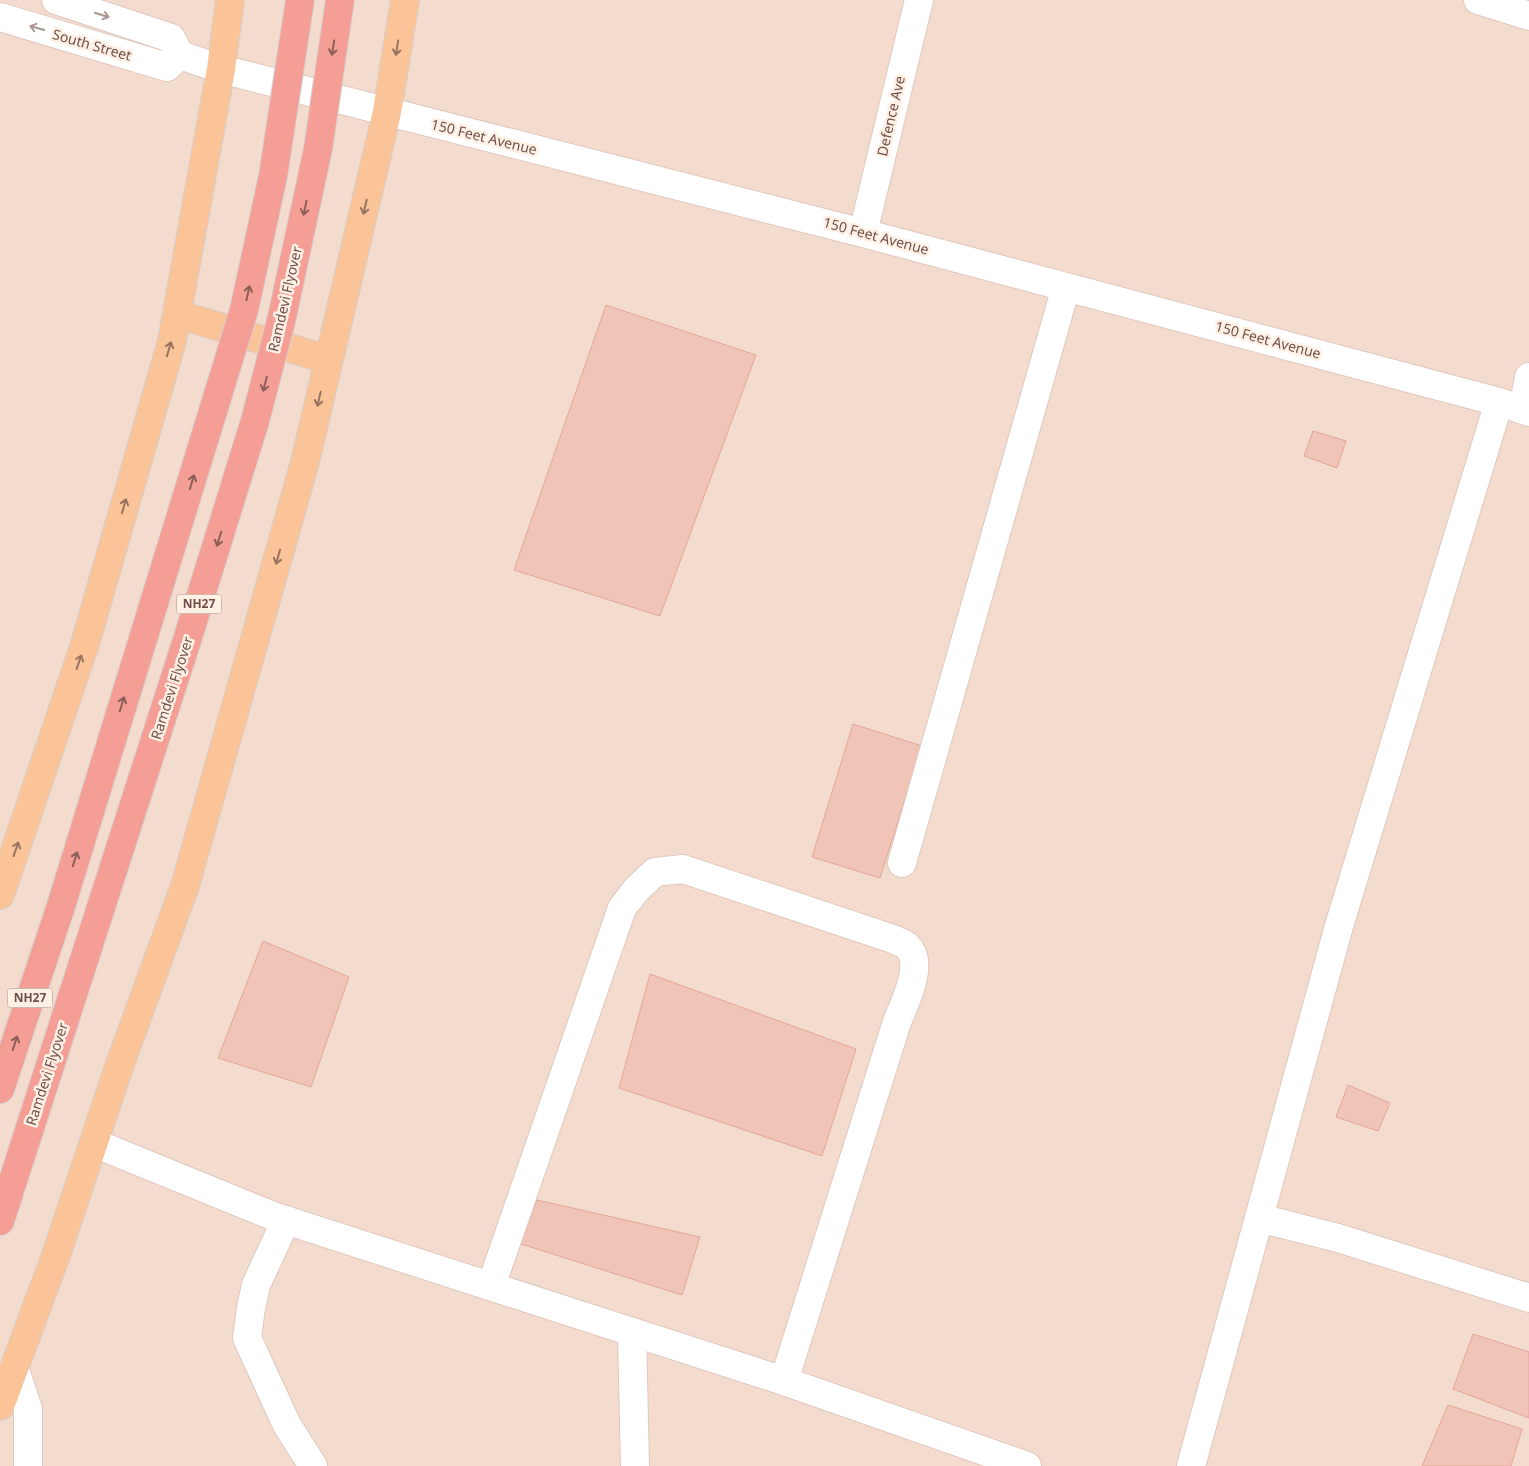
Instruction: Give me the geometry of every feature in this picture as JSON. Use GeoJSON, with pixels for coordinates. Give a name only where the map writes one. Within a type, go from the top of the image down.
{"type":"FeatureCollection","features":[{"type":"Feature","properties":{"kind":"highway","name":"NH27"},"geometry":{"type":"LineString","coordinates":[[0,1089],[61,906],[244,310],[273,176],[300,0]]}},
{"type":"Feature","properties":{"kind":"highway","name":"Ramdevi Flyover"},"geometry":{"type":"LineString","coordinates":[[0,1221],[191,628],[255,421],[282,317],[318,149],[340,0]]}},
{"type":"Feature","properties":{"kind":"main road"},"geometry":{"type":"LineString","coordinates":[[0,895],[85,644],[172,341],[221,69],[230,0]]}},
{"type":"Feature","properties":{"kind":"main road"},"geometry":{"type":"LineString","coordinates":[[0,1406],[55,1258],[120,1064],[185,886],[304,462],[387,112],[405,0]]}},
{"type":"Feature","properties":{"kind":"main road"},"geometry":{"type":"LineString","coordinates":[[176,314],[329,360]]}},
{"type":"Feature","properties":{"kind":"street"},"geometry":{"type":"LineString","coordinates":[[56,0],[171,38],[180,55]]}},
{"type":"Feature","properties":{"kind":"street","name":"Defence Ave"},"geometry":{"type":"LineString","coordinates":[[863,233],[919,0]]}},
{"type":"Feature","properties":{"kind":"street"},"geometry":{"type":"LineString","coordinates":[[1478,0],[1529,16]]}},
{"type":"Feature","properties":{"kind":"street","name":"South Street"},"geometry":{"type":"LineString","coordinates":[[0,17],[167,67],[180,55]]}},
{"type":"Feature","properties":{"kind":"street","name":"150 Feet Avenue"},"geometry":{"type":"LineString","coordinates":[[180,55],[221,69],[863,233],[1517,408]]}},
{"type":"Feature","properties":{"kind":"street"},"geometry":{"type":"LineString","coordinates":[[902,863],[1066,287]]}},
{"type":"Feature","properties":{"kind":"street"},"geometry":{"type":"LineString","coordinates":[[1191,1466],[1339,926],[1529,377]]}},
{"type":"Feature","properties":{"kind":"street"},"geometry":{"type":"LineString","coordinates":[[491,1286],[622,908],[636,890],[655,872],[683,868],[893,939],[907,946],[914,959],[914,975],[896,1024],[784,1381]]}},
{"type":"Feature","properties":{"kind":"street"},"geometry":{"type":"LineString","coordinates":[[94,1143],[286,1220],[784,1381],[1027,1466]]}},
{"type":"Feature","properties":{"kind":"street"},"geometry":{"type":"LineString","coordinates":[[1259,1218],[1338,1238],[1529,1298]]}},
{"type":"Feature","properties":{"kind":"street"},"geometry":{"type":"LineString","coordinates":[[286,1220],[256,1285],[247,1338],[288,1425],[313,1466]]}},
{"type":"Feature","properties":{"kind":"street"},"geometry":{"type":"LineString","coordinates":[[632,1332],[635,1466]]}},
{"type":"Feature","properties":{"kind":"street"},"geometry":{"type":"LineString","coordinates":[[14,1367],[28,1409],[28,1466]]}},
{"type":"Feature","properties":{"kind":"shaded area"},"geometry":{"type":"Polygon","coordinates":[[[0,0],[1529,0],[1529,1466],[0,1466],[0,0]]]}},
{"type":"Feature","properties":{"kind":"building"},"geometry":{"type":"Polygon","coordinates":[[[606,305],[756,355],[660,616],[514,570],[606,305]]]}},
{"type":"Feature","properties":{"kind":"building"},"geometry":{"type":"Polygon","coordinates":[[[1313,431],[1346,441],[1337,468],[1304,456],[1313,431]]]}},
{"type":"Feature","properties":{"kind":"building"},"geometry":{"type":"Polygon","coordinates":[[[853,724],[922,746],[880,878],[812,857],[853,724]]]}},
{"type":"Feature","properties":{"kind":"building"},"geometry":{"type":"Polygon","coordinates":[[[263,941],[349,977],[311,1087],[218,1058],[263,941]]]}},
{"type":"Feature","properties":{"kind":"building"},"geometry":{"type":"Polygon","coordinates":[[[650,974],[856,1049],[822,1156],[619,1088],[650,974]]]}},
{"type":"Feature","properties":{"kind":"building"},"geometry":{"type":"Polygon","coordinates":[[[1348,1085],[1390,1103],[1378,1131],[1336,1117],[1348,1085]]]}},
{"type":"Feature","properties":{"kind":"building"},"geometry":{"type":"Polygon","coordinates":[[[537,1200],[700,1237],[682,1295],[518,1243],[537,1200]]]}},
{"type":"Feature","properties":{"kind":"building"},"geometry":{"type":"Polygon","coordinates":[[[1473,1334],[1529,1352],[1529,1418],[1453,1389],[1473,1334]]]}},
{"type":"Feature","properties":{"kind":"building"},"geometry":{"type":"Polygon","coordinates":[[[1448,1405],[1522,1429],[1511,1466],[1422,1466],[1448,1405]]]}}]}
